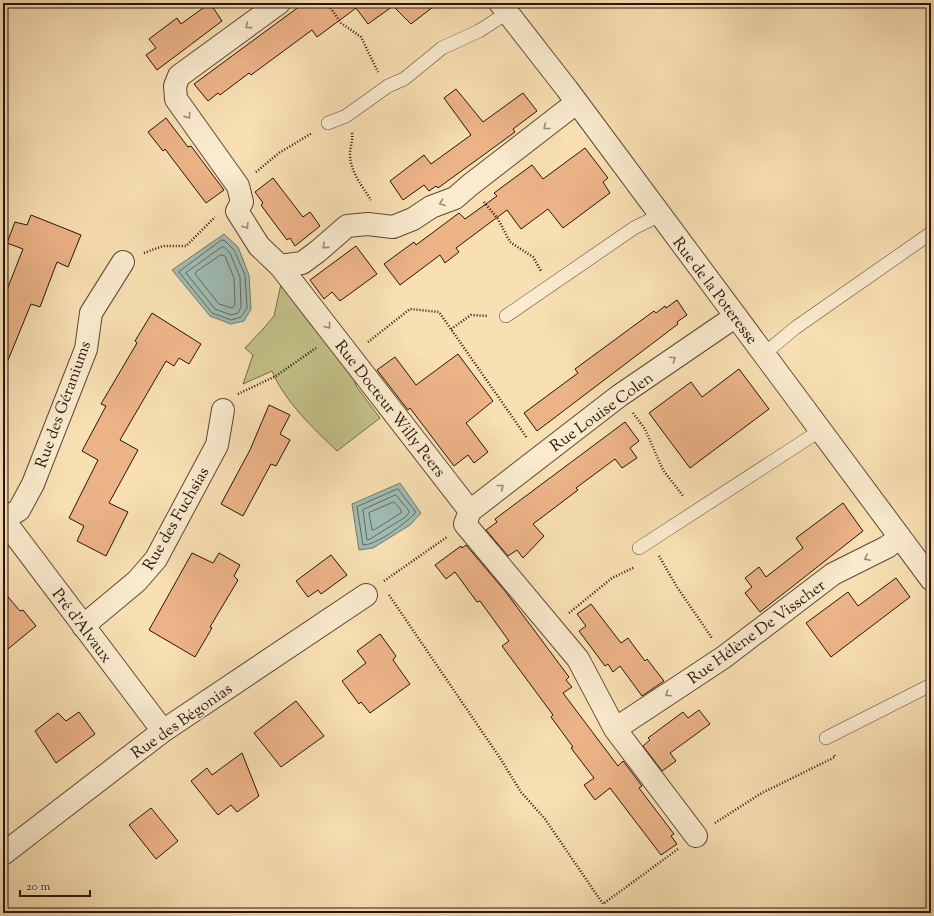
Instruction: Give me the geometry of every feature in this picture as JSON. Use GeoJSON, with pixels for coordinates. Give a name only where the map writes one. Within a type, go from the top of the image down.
{"type":"FeatureCollection","features":[{"type":"Feature","properties":{"kind":"street"},"geometry":{"type":"LineString","coordinates":[[239,189],[176,99],[175,86],[179,76],[279,3]]}},
{"type":"Feature","properties":{"kind":"street","name":"Rue de la Poteresse"},"geometry":{"type":"LineString","coordinates":[[504,8],[736,316],[931,579]]}},
{"type":"Feature","properties":{"kind":"street"},"geometry":{"type":"LineString","coordinates":[[280,266],[302,263],[347,226],[368,224],[393,227],[413,219],[431,207],[455,198],[576,103]]}},
{"type":"Feature","properties":{"kind":"street","name":"Rue Docteur Willy Peers"},"geometry":{"type":"LineString","coordinates":[[239,189],[242,202],[237,211],[259,246],[280,266],[335,336],[468,517],[578,659],[615,729],[696,836]]}},
{"type":"Feature","properties":{"kind":"street","name":"Rue des Géraniums"},"geometry":{"type":"LineString","coordinates":[[3,519],[19,510],[33,484],[86,349],[91,313],[123,262]]}},
{"type":"Feature","properties":{"kind":"street","name":"Rue Louise Colen"},"geometry":{"type":"LineString","coordinates":[[468,517],[540,456],[618,396],[736,316]]}},
{"type":"Feature","properties":{"kind":"street","name":"Rue des Fuchsias"},"geometry":{"type":"LineString","coordinates":[[84,626],[137,581],[156,559],[217,445],[223,410]]}},
{"type":"Feature","properties":{"kind":"street","name":"Pré d'Alvaux"},"geometry":{"type":"LineString","coordinates":[[3,519],[163,731]]}},
{"type":"Feature","properties":{"kind":"street","name":"Rue Hélène De Visscher"},"geometry":{"type":"LineString","coordinates":[[615,729],[724,657],[833,574],[887,547],[900,537]]}},
{"type":"Feature","properties":{"kind":"street","name":"Rue des Bégonias"},"geometry":{"type":"LineString","coordinates":[[3,854],[163,731],[373,589]]}},
{"type":"Feature","properties":{"kind":"lane"},"geometry":{"type":"LineString","coordinates":[[328,123],[346,116],[388,86],[404,79],[442,48],[479,31],[504,8]]}},
{"type":"Feature","properties":{"kind":"lane"},"geometry":{"type":"LineString","coordinates":[[506,316],[634,228],[660,215]]}},
{"type":"Feature","properties":{"kind":"lane"},"geometry":{"type":"LineString","coordinates":[[764,354],[794,328],[931,233]]}},
{"type":"Feature","properties":{"kind":"lane"},"geometry":{"type":"LineString","coordinates":[[639,548],[821,430]]}},
{"type":"Feature","properties":{"kind":"lane"},"geometry":{"type":"LineString","coordinates":[[826,738],[931,685]]}},
{"type":"Feature","properties":{"kind":"path"},"geometry":{"type":"LineString","coordinates":[[327,3],[341,23],[361,37],[377,70],[388,86]]}},
{"type":"Feature","properties":{"kind":"path"},"geometry":{"type":"LineString","coordinates":[[346,116],[353,135],[350,153],[352,166],[358,181],[388,226]]}},
{"type":"Feature","properties":{"kind":"path"},"geometry":{"type":"LineString","coordinates":[[123,262],[163,246],[186,246],[239,189],[279,153],[328,123]]}},
{"type":"Feature","properties":{"kind":"path"},"geometry":{"type":"LineString","coordinates":[[470,185],[498,219],[510,242],[532,257],[550,286]]}},
{"type":"Feature","properties":{"kind":"path"},"geometry":{"type":"LineString","coordinates":[[350,356],[410,309],[439,312],[540,456]]}},
{"type":"Feature","properties":{"kind":"path"},"geometry":{"type":"LineString","coordinates":[[451,329],[471,315],[506,316]]}},
{"type":"Feature","properties":{"kind":"path"},"geometry":{"type":"LineString","coordinates":[[223,410],[234,396],[276,376],[335,336]]}},
{"type":"Feature","properties":{"kind":"path"},"geometry":{"type":"LineString","coordinates":[[618,396],[645,429],[663,470],[682,492],[693,513]]}},
{"type":"Feature","properties":{"kind":"path"},"geometry":{"type":"LineString","coordinates":[[468,517],[373,589],[500,758],[521,792],[545,819],[603,904],[696,836],[760,794],[835,757],[826,738]]}},
{"type":"Feature","properties":{"kind":"path"},"geometry":{"type":"LineString","coordinates":[[652,559],[659,556],[677,587],[724,657]]}},
{"type":"Feature","properties":{"kind":"path"},"geometry":{"type":"LineString","coordinates":[[552,627],[612,578],[639,565]]}},
{"type":"Feature","properties":{"kind":"shaded area"},"geometry":{"type":"Polygon","coordinates":[[[281,284],[315,330],[351,373],[356,386],[380,418],[337,451],[300,414],[284,393],[272,371],[243,384],[253,355],[245,348],[274,316],[281,284]]]}},
{"type":"Feature","properties":{"kind":"water"},"geometry":{"type":"Polygon","coordinates":[[[224,234],[238,247],[249,275],[251,309],[244,321],[231,324],[210,316],[172,270],[224,234]]]}},
{"type":"Feature","properties":{"kind":"water"},"geometry":{"type":"Polygon","coordinates":[[[400,483],[421,513],[410,525],[373,548],[359,550],[352,504],[400,483]]]}},
{"type":"Feature","properties":{"kind":"building"},"geometry":{"type":"Polygon","coordinates":[[[210,3],[222,21],[157,70],[146,55],[156,48],[149,39],[177,18],[181,24],[210,3]]]}},
{"type":"Feature","properties":{"kind":"building"},"geometry":{"type":"Polygon","coordinates":[[[304,3],[438,3],[411,24],[393,6],[368,24],[356,8],[317,37],[312,30],[251,75],[249,73],[220,95],[218,93],[208,101],[194,84],[304,3]]]}},
{"type":"Feature","properties":{"kind":"building"},"geometry":{"type":"Polygon","coordinates":[[[456,89],[483,122],[523,93],[537,111],[513,129],[515,132],[438,188],[436,186],[429,191],[424,185],[403,200],[390,181],[424,155],[431,164],[471,135],[444,98],[456,89]]]}},
{"type":"Feature","properties":{"kind":"building"},"geometry":{"type":"Polygon","coordinates":[[[166,118],[188,147],[191,146],[224,190],[206,203],[165,149],[163,151],[148,132],[166,118]]]}},
{"type":"Feature","properties":{"kind":"building"},"geometry":{"type":"Polygon","coordinates":[[[585,148],[608,178],[603,182],[610,193],[563,228],[548,209],[521,229],[507,210],[456,248],[459,252],[445,263],[440,255],[400,285],[384,264],[414,242],[416,245],[459,213],[465,219],[497,196],[494,193],[532,165],[543,179],[585,148]]]}},
{"type":"Feature","properties":{"kind":"building"},"geometry":{"type":"Polygon","coordinates":[[[273,178],[303,217],[310,212],[320,226],[295,246],[290,238],[287,240],[275,224],[261,205],[263,203],[255,192],[273,178]]]}},
{"type":"Feature","properties":{"kind":"building"},"geometry":{"type":"Polygon","coordinates":[[[31,215],[81,235],[68,267],[57,262],[40,307],[31,304],[4,370],[3,300],[23,249],[7,243],[15,222],[27,225],[31,215]]]}},
{"type":"Feature","properties":{"kind":"building"},"geometry":{"type":"Polygon","coordinates":[[[356,246],[377,274],[340,301],[332,292],[324,299],[310,280],[356,246]]]}},
{"type":"Feature","properties":{"kind":"building"},"geometry":{"type":"Polygon","coordinates":[[[677,300],[687,315],[677,322],[678,324],[537,431],[524,413],[578,373],[575,369],[654,311],[656,313],[665,306],[666,308],[677,300]]]}},
{"type":"Feature","properties":{"kind":"building"},"geometry":{"type":"Polygon","coordinates":[[[152,313],[201,344],[189,364],[179,358],[174,366],[166,361],[120,440],[138,450],[109,503],[128,512],[106,556],[77,541],[84,526],[69,518],[98,460],[82,451],[106,406],[101,404],[137,343],[135,341],[152,313]]]}},
{"type":"Feature","properties":{"kind":"building"},"geometry":{"type":"Polygon","coordinates":[[[458,354],[493,401],[466,423],[488,452],[474,463],[468,455],[454,466],[410,408],[408,410],[377,370],[395,357],[416,385],[458,354]]]}},
{"type":"Feature","properties":{"kind":"building"},"geometry":{"type":"Polygon","coordinates":[[[739,369],[769,409],[690,468],[649,413],[691,382],[702,397],[739,369]]]}},
{"type":"Feature","properties":{"kind":"building"},"geometry":{"type":"Polygon","coordinates":[[[269,405],[290,415],[280,434],[290,440],[276,466],[271,464],[243,516],[221,504],[250,450],[269,405]]]}},
{"type":"Feature","properties":{"kind":"building"},"geometry":{"type":"Polygon","coordinates":[[[625,422],[639,441],[630,448],[637,458],[622,468],[615,459],[576,488],[578,490],[533,524],[544,536],[523,558],[517,550],[508,556],[486,530],[497,522],[495,519],[625,422]]]}},
{"type":"Feature","properties":{"kind":"building"},"geometry":{"type":"Polygon","coordinates":[[[843,503],[863,531],[760,612],[745,593],[752,587],[745,578],[759,567],[766,577],[803,548],[796,538],[843,503]]]}},
{"type":"Feature","properties":{"kind":"building"},"geometry":{"type":"Polygon","coordinates":[[[466,545],[505,591],[569,677],[566,680],[572,687],[563,693],[618,766],[623,761],[642,786],[639,788],[674,834],[671,836],[677,844],[661,855],[610,788],[595,800],[584,785],[594,778],[571,748],[573,747],[551,717],[553,715],[502,646],[509,641],[480,601],[477,602],[455,572],[446,579],[435,565],[461,546],[462,548],[466,545]]]}},
{"type":"Feature","properties":{"kind":"building"},"geometry":{"type":"Polygon","coordinates":[[[192,553],[213,563],[219,553],[240,565],[234,576],[238,580],[210,627],[212,628],[195,657],[149,630],[192,553]]]}},
{"type":"Feature","properties":{"kind":"building"},"geometry":{"type":"Polygon","coordinates":[[[331,555],[347,575],[321,594],[318,590],[308,597],[296,581],[331,555]]]}},
{"type":"Feature","properties":{"kind":"building"},"geometry":{"type":"Polygon","coordinates":[[[896,578],[910,597],[831,657],[806,623],[848,592],[858,606],[896,578]]]}},
{"type":"Feature","properties":{"kind":"building"},"geometry":{"type":"Polygon","coordinates":[[[3,591],[20,611],[23,610],[36,626],[3,653],[3,591]]]}},
{"type":"Feature","properties":{"kind":"building"},"geometry":{"type":"Polygon","coordinates":[[[591,604],[621,643],[628,638],[645,661],[647,659],[664,681],[642,696],[620,666],[613,672],[608,664],[605,666],[579,631],[586,626],[577,614],[591,604]]]}},
{"type":"Feature","properties":{"kind":"building"},"geometry":{"type":"Polygon","coordinates":[[[380,634],[396,656],[393,660],[410,684],[370,713],[361,702],[359,704],[342,681],[366,663],[357,651],[380,634]]]}},
{"type":"Feature","properties":{"kind":"building"},"geometry":{"type":"Polygon","coordinates":[[[296,701],[324,736],[281,767],[254,733],[296,701]]]}},
{"type":"Feature","properties":{"kind":"building"},"geometry":{"type":"Polygon","coordinates":[[[699,710],[710,724],[670,753],[676,761],[662,771],[643,746],[650,740],[648,738],[683,712],[688,718],[699,710]]]}},
{"type":"Feature","properties":{"kind":"building"},"geometry":{"type":"Polygon","coordinates":[[[79,712],[95,734],[56,763],[35,731],[58,713],[66,721],[79,712]]]}},
{"type":"Feature","properties":{"kind":"building"},"geometry":{"type":"Polygon","coordinates":[[[242,753],[259,796],[237,812],[231,805],[218,815],[191,781],[207,768],[212,775],[242,753]]]}},
{"type":"Feature","properties":{"kind":"building"},"geometry":{"type":"Polygon","coordinates":[[[151,808],[178,841],[156,859],[129,825],[151,808]]]}}]}
